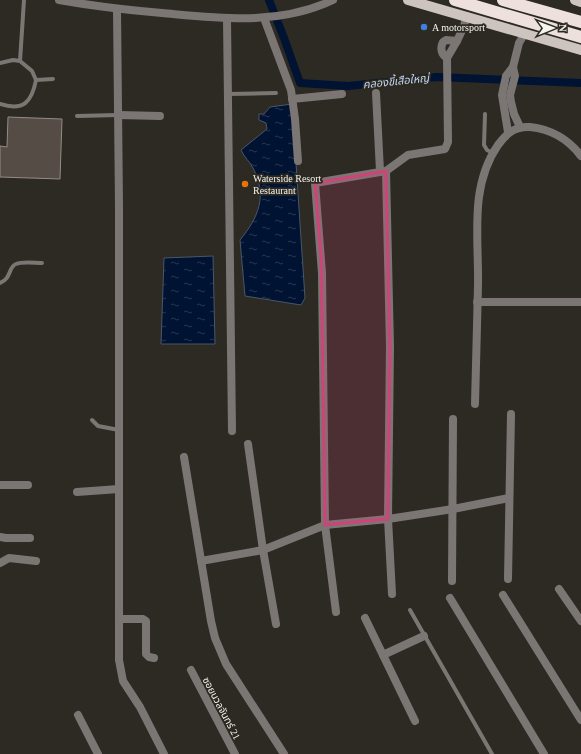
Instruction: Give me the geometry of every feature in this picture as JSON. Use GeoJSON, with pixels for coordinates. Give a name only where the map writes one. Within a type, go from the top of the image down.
{"type":"FeatureCollection","features":[{"type":"Feature","properties":{"kind":"highway"},"geometry":{"type":"LineString","coordinates":[[455,0],[581,37]]}},
{"type":"Feature","properties":{"kind":"highway"},"geometry":{"type":"LineString","coordinates":[[503,0],[581,22]]}},
{"type":"Feature","properties":{"kind":"main road"},"geometry":{"type":"LineString","coordinates":[[408,0],[581,50]]}},
{"type":"Feature","properties":{"kind":"main road"},"geometry":{"type":"LineString","coordinates":[[575,0],[581,2]]}},
{"type":"Feature","properties":{"kind":"street"},"geometry":{"type":"LineString","coordinates":[[59,0],[83,5],[117,9],[227,19],[264,18],[277,16],[318,7],[333,0]]}},
{"type":"Feature","properties":{"kind":"street"},"geometry":{"type":"LineString","coordinates":[[117,9],[119,660],[123,681],[140,707],[164,754]]}},
{"type":"Feature","properties":{"kind":"street"},"geometry":{"type":"LineString","coordinates":[[336,612],[325,525],[322,273],[315,183],[383,171],[408,155],[445,149],[448,142],[446,87],[447,58],[457,41],[467,16]]}},
{"type":"Feature","properties":{"kind":"street"},"geometry":{"type":"LineString","coordinates":[[264,18],[291,90],[298,161]]}},
{"type":"Feature","properties":{"kind":"street"},"geometry":{"type":"LineString","coordinates":[[227,19],[232,431]]}},
{"type":"Feature","properties":{"kind":"street"},"geometry":{"type":"LineString","coordinates":[[508,132],[502,95],[509,80],[519,43],[526,33]]}},
{"type":"Feature","properties":{"kind":"street"},"geometry":{"type":"LineString","coordinates":[[509,80],[511,102],[514,114],[520,127]]}},
{"type":"Feature","properties":{"kind":"street"},"geometry":{"type":"LineString","coordinates":[[376,93],[383,171],[390,346],[388,519],[392,594]]}},
{"type":"Feature","properties":{"kind":"street"},"geometry":{"type":"LineString","coordinates":[[292,99],[342,94]]}},
{"type":"Feature","properties":{"kind":"street"},"geometry":{"type":"LineString","coordinates":[[118,115],[160,116]]}},
{"type":"Feature","properties":{"kind":"street"},"geometry":{"type":"LineString","coordinates":[[475,404],[477,216],[478,196],[484,173],[493,153],[508,132],[520,127],[544,129],[557,134],[581,156]]}},
{"type":"Feature","properties":{"kind":"street"},"geometry":{"type":"LineString","coordinates":[[477,302],[581,302]]}},
{"type":"Feature","properties":{"kind":"street"},"geometry":{"type":"LineString","coordinates":[[508,579],[511,414]]}},
{"type":"Feature","properties":{"kind":"street"},"geometry":{"type":"LineString","coordinates":[[452,581],[453,419]]}},
{"type":"Feature","properties":{"kind":"street"},"geometry":{"type":"LineString","coordinates":[[248,444],[263,550],[276,624]]}},
{"type":"Feature","properties":{"kind":"street"},"geometry":{"type":"LineString","coordinates":[[184,457],[215,638],[226,664],[284,754]]}},
{"type":"Feature","properties":{"kind":"street"},"geometry":{"type":"LineString","coordinates":[[0,485],[28,485]]}},
{"type":"Feature","properties":{"kind":"street"},"geometry":{"type":"LineString","coordinates":[[77,492],[119,489]]}},
{"type":"Feature","properties":{"kind":"street"},"geometry":{"type":"LineString","coordinates":[[201,561],[263,550],[325,525],[388,519],[453,509],[509,498]]}},
{"type":"Feature","properties":{"kind":"street"},"geometry":{"type":"LineString","coordinates":[[0,537],[30,538]]}},
{"type":"Feature","properties":{"kind":"street"},"geometry":{"type":"LineString","coordinates":[[0,563],[9,558],[36,560]]}},
{"type":"Feature","properties":{"kind":"street"},"geometry":{"type":"LineString","coordinates":[[559,589],[581,622]]}},
{"type":"Feature","properties":{"kind":"street"},"geometry":{"type":"LineString","coordinates":[[503,595],[581,720]]}},
{"type":"Feature","properties":{"kind":"street"},"geometry":{"type":"LineString","coordinates":[[450,598],[544,754]]}},
{"type":"Feature","properties":{"kind":"street"},"geometry":{"type":"LineString","coordinates":[[365,618],[415,721]]}},
{"type":"Feature","properties":{"kind":"street"},"geometry":{"type":"LineString","coordinates":[[120,619],[144,619],[146,621],[146,654],[149,657],[154,658]]}},
{"type":"Feature","properties":{"kind":"street"},"geometry":{"type":"LineString","coordinates":[[383,655],[424,636]]}},
{"type":"Feature","properties":{"kind":"street","name":"ซอยนวลจันทร์ 21"},"geometry":{"type":"LineString","coordinates":[[191,670],[235,754]]}},
{"type":"Feature","properties":{"kind":"street"},"geometry":{"type":"LineString","coordinates":[[78,715],[98,754]]}},
{"type":"Feature","properties":{"kind":"lane"},"geometry":{"type":"LineString","coordinates":[[20,61],[24,0]]}},
{"type":"Feature","properties":{"kind":"lane"},"geometry":{"type":"LineString","coordinates":[[0,63],[13,60],[20,61],[32,71],[36,80],[33,94],[25,104],[13,107],[0,104]]}},
{"type":"Feature","properties":{"kind":"lane"},"geometry":{"type":"LineString","coordinates":[[36,80],[53,78]]}},
{"type":"Feature","properties":{"kind":"lane"},"geometry":{"type":"LineString","coordinates":[[228,94],[276,93]]}},
{"type":"Feature","properties":{"kind":"lane"},"geometry":{"type":"LineString","coordinates":[[485,114],[484,146],[487,150],[493,153]]}},
{"type":"Feature","properties":{"kind":"lane"},"geometry":{"type":"LineString","coordinates":[[76,116],[118,115]]}},
{"type":"Feature","properties":{"kind":"lane"},"geometry":{"type":"LineString","coordinates":[[0,283],[8,278],[13,266],[17,263],[42,263]]}},
{"type":"Feature","properties":{"kind":"lane"},"geometry":{"type":"LineString","coordinates":[[92,420],[98,426],[119,430]]}},
{"type":"Feature","properties":{"kind":"lane"},"geometry":{"type":"LineString","coordinates":[[410,610],[492,754]]}},
{"type":"Feature","properties":{"kind":"highlighted area"},"geometry":{"type":"Polygon","coordinates":[[[386,171],[390,346],[388,519],[325,525],[321,258],[315,183],[386,171]]]}},
{"type":"Feature","properties":{"kind":"water"},"geometry":{"type":"Polygon","coordinates":[[[292,104],[305,298],[301,305],[245,296],[240,240],[256,215],[260,197],[260,188],[257,178],[252,166],[241,150],[267,129],[266,123],[259,120],[259,114],[264,114],[270,107],[292,104]]]}},
{"type":"Feature","properties":{"kind":"water"},"geometry":{"type":"Polygon","coordinates":[[[213,256],[215,344],[161,344],[164,258],[213,256]]]}},
{"type":"Feature","properties":{"kind":"building"},"geometry":{"type":"Polygon","coordinates":[[[8,117],[62,119],[60,179],[0,177],[0,146],[7,147],[8,117]]]}},
{"type":"Feature","properties":{"kind":"waterway","name":"คลองขี้เสือใหญ่"},"geometry":{"type":"LineString","coordinates":[[269,0],[300,83],[348,86],[437,77],[581,83]]}},
{"type":"Feature","properties":{"kind":"place","name":"A motorsport"},"geometry":{"type":"Point","coordinates":[424,27]}},
{"type":"Feature","properties":{"kind":"place","name":"Waterside Resort Restaurant"},"geometry":{"type":"Point","coordinates":[245,184]}}]}
